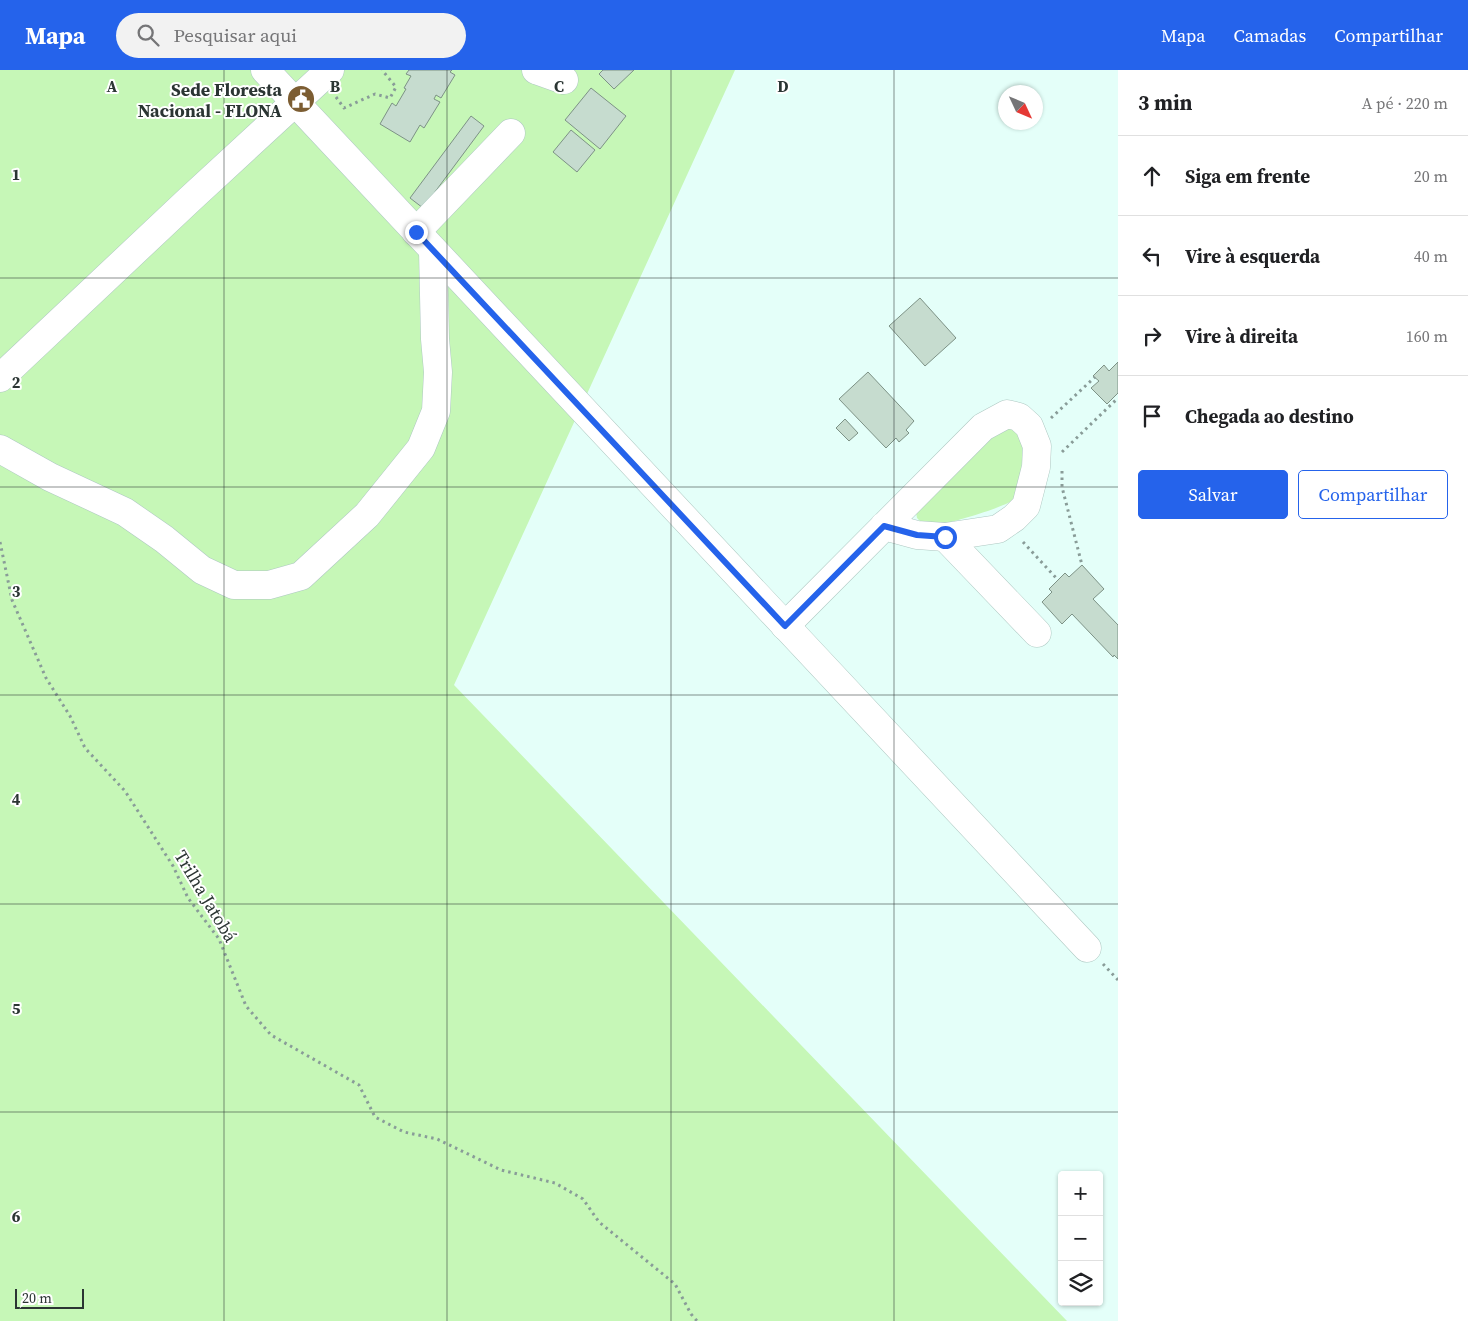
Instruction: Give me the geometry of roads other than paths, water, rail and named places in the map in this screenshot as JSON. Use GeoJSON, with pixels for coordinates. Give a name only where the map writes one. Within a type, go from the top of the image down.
{"type":"FeatureCollection","features":[{"type":"Feature","properties":{"kind":"street"},"geometry":{"type":"LineString","coordinates":[[264,70],[1087,948]]}},
{"type":"Feature","properties":{"kind":"street"},"geometry":{"type":"LineString","coordinates":[[536,70],[564,80]]}},
{"type":"Feature","properties":{"kind":"street"},"geometry":{"type":"LineString","coordinates":[[0,378],[188,200],[295,103],[331,81]]}},
{"type":"Feature","properties":{"kind":"street"},"geometry":{"type":"LineString","coordinates":[[0,449],[50,477],[125,512],[202,570],[234,585],[269,586],[301,576],[367,516],[421,448],[436,411],[438,372],[425,241],[511,133]]}},
{"type":"Feature","properties":{"kind":"street"},"geometry":{"type":"LineString","coordinates":[[785,626],[884,526],[983,427],[1007,414],[1019,417],[1029,426],[1037,446],[1036,467],[1026,506],[1014,518],[998,529],[945,537],[917,535],[884,526]]}},
{"type":"Feature","properties":{"kind":"street"},"geometry":{"type":"LineString","coordinates":[[945,537],[1038,633]]}},
{"type":"Feature","properties":{"kind":"place","name":"Sede Floresta Nacional - FLONA"},"geometry":{"type":"Point","coordinates":[301,99]}}]}
